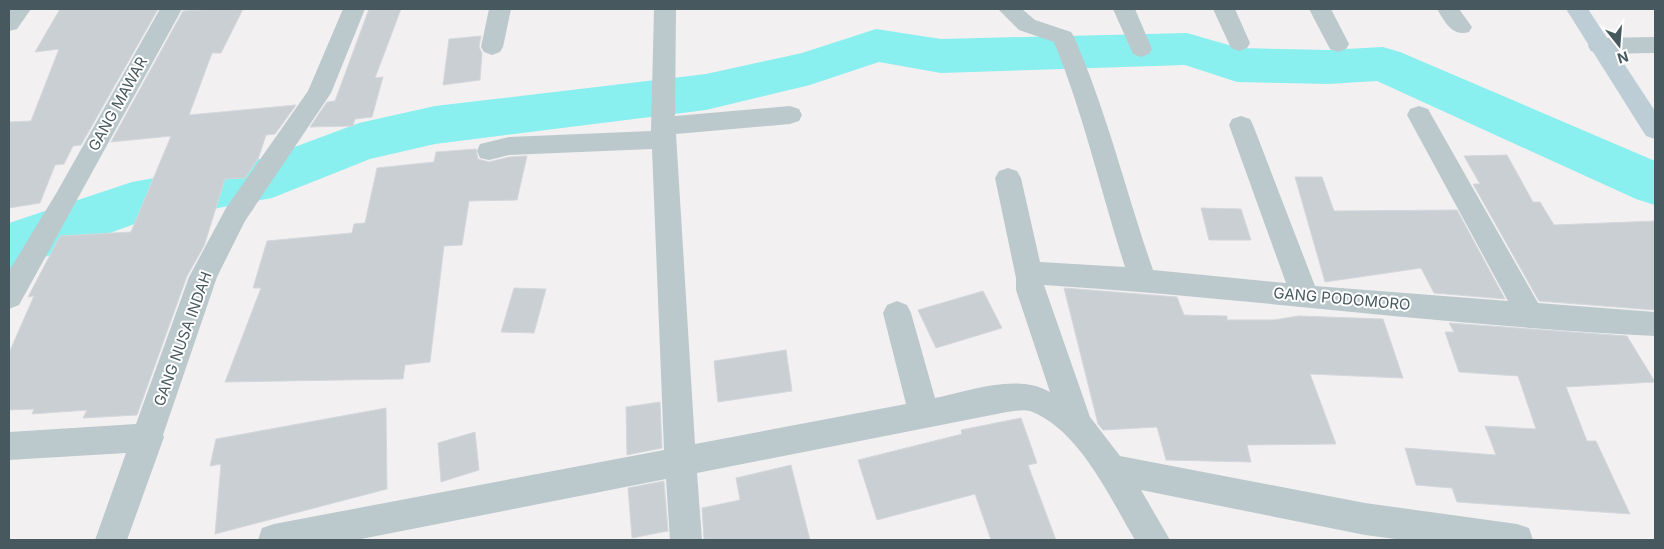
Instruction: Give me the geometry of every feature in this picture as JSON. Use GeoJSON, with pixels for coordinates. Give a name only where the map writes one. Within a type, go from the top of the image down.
{"type":"FeatureCollection","features":[{"type":"Feature","properties":{"kind":"street"},"geometry":{"type":"LineString","coordinates":[[9,24],[20,9]]}},
{"type":"Feature","properties":{"kind":"street","name":"GANG MAWAR"},"geometry":{"type":"LineString","coordinates":[[9,297],[35,248],[66,199],[171,9]]}},
{"type":"Feature","properties":{"kind":"street","name":"GANG NUSA INDAH"},"geometry":{"type":"LineString","coordinates":[[111,540],[202,277],[235,215],[270,163],[302,121],[319,93],[354,9]]}},
{"type":"Feature","properties":{"kind":"street"},"geometry":{"type":"LineString","coordinates":[[492,46],[500,9]]}},
{"type":"Feature","properties":{"kind":"street"},"geometry":{"type":"LineString","coordinates":[[665,9],[663,125],[673,349],[686,540]]}},
{"type":"Feature","properties":{"kind":"street"},"geometry":{"type":"LineString","coordinates":[[1009,9],[1027,25],[1063,37],[1076,65],[1143,280]]}},
{"type":"Feature","properties":{"kind":"street"},"geometry":{"type":"LineString","coordinates":[[1124,9],[1141,49]]}},
{"type":"Feature","properties":{"kind":"street"},"geometry":{"type":"LineString","coordinates":[[1224,9],[1239,43]]}},
{"type":"Feature","properties":{"kind":"street"},"geometry":{"type":"LineString","coordinates":[[1320,9],[1338,44]]}},
{"type":"Feature","properties":{"kind":"street"},"geometry":{"type":"LineString","coordinates":[[1448,9],[1461,28]]}},
{"type":"Feature","properties":{"kind":"street"},"geometry":{"type":"LineString","coordinates":[[1577,9],[1599,46],[1655,130]]}},
{"type":"Feature","properties":{"kind":"street"},"geometry":{"type":"LineString","coordinates":[[1599,46],[1655,45]]}},
{"type":"Feature","properties":{"kind":"street"},"geometry":{"type":"LineString","coordinates":[[490,150],[663,125],[790,115]]}},
{"type":"Feature","properties":{"kind":"street"},"geometry":{"type":"LineString","coordinates":[[1420,115],[1529,313]]}},
{"type":"Feature","properties":{"kind":"street"},"geometry":{"type":"LineString","coordinates":[[1241,125],[1306,296]]}},
{"type":"Feature","properties":{"kind":"street"},"geometry":{"type":"LineString","coordinates":[[1008,178],[1030,278],[1030,290],[1077,425],[1111,469],[1153,540]]}},
{"type":"Feature","properties":{"kind":"street","name":"GANG PODOMORO"},"geometry":{"type":"LineString","coordinates":[[1030,278],[1038,273],[1143,280],[1306,296],[1655,324]]}},
{"type":"Feature","properties":{"kind":"street"},"geometry":{"type":"LineString","coordinates":[[897,313],[924,414]]}},
{"type":"Feature","properties":{"kind":"street"},"geometry":{"type":"LineString","coordinates":[[274,540],[1007,398],[1032,397],[1077,425]]}},
{"type":"Feature","properties":{"kind":"street"},"geometry":{"type":"LineString","coordinates":[[9,446],[148,437]]}},
{"type":"Feature","properties":{"kind":"street"},"geometry":{"type":"LineString","coordinates":[[1111,469],[1365,518],[1517,540]]}},
{"type":"Feature","properties":{"kind":"building"},"geometry":{"type":"Polygon","coordinates":[[[60,9],[158,9],[81,145],[73,146],[64,164],[55,165],[40,203],[9,208],[9,122],[31,121],[59,49],[35,52],[60,9]]]}},
{"type":"Feature","properties":{"kind":"building"},"geometry":{"type":"Polygon","coordinates":[[[243,9],[221,53],[212,53],[189,115],[296,105],[275,134],[266,135],[258,159],[245,178],[225,179],[204,246],[187,276],[137,415],[83,418],[87,410],[32,414],[34,409],[9,410],[9,353],[34,296],[28,297],[60,236],[131,232],[171,136],[111,142],[183,11],[243,9]]]}},
{"type":"Feature","properties":{"kind":"building"},"geometry":{"type":"Polygon","coordinates":[[[369,9],[401,9],[375,78],[383,77],[372,117],[355,119],[353,126],[310,127],[327,102],[335,101],[369,9]]]}},
{"type":"Feature","properties":{"kind":"building"},"geometry":{"type":"Polygon","coordinates":[[[481,36],[479,47],[482,53],[480,80],[443,85],[449,39],[481,36]]]}},
{"type":"Feature","properties":{"kind":"building"},"geometry":{"type":"Polygon","coordinates":[[[476,149],[478,159],[489,162],[509,157],[527,156],[517,200],[469,201],[462,245],[444,246],[430,362],[405,365],[403,379],[225,382],[261,288],[253,288],[267,241],[352,233],[354,224],[365,223],[377,168],[434,162],[436,152],[476,149]]]}},
{"type":"Feature","properties":{"kind":"building"},"geometry":{"type":"Polygon","coordinates":[[[1507,155],[1533,202],[1540,202],[1554,225],[1655,221],[1655,310],[1539,301],[1473,184],[1480,184],[1464,156],[1507,155]]]}},
{"type":"Feature","properties":{"kind":"building"},"geometry":{"type":"Polygon","coordinates":[[[1295,177],[1322,177],[1334,211],[1457,210],[1505,299],[1434,293],[1421,268],[1325,282],[1295,177]]]}},
{"type":"Feature","properties":{"kind":"building"},"geometry":{"type":"Polygon","coordinates":[[[1201,208],[1241,209],[1251,240],[1209,240],[1201,208]]]}},
{"type":"Feature","properties":{"kind":"building"},"geometry":{"type":"Polygon","coordinates":[[[514,288],[546,289],[534,333],[501,332],[514,288]]]}},
{"type":"Feature","properties":{"kind":"building"},"geometry":{"type":"Polygon","coordinates":[[[1064,288],[1177,297],[1184,315],[1227,316],[1227,320],[1274,320],[1298,316],[1383,319],[1403,378],[1310,374],[1336,444],[1247,445],[1251,462],[1166,460],[1157,427],[1103,430],[1098,424],[1064,288]]]}},
{"type":"Feature","properties":{"kind":"building"},"geometry":{"type":"Polygon","coordinates":[[[983,291],[1002,328],[936,348],[918,310],[983,291]]]}},
{"type":"Feature","properties":{"kind":"building"},"geometry":{"type":"Polygon","coordinates":[[[1449,323],[1627,336],[1655,382],[1566,387],[1587,441],[1596,441],[1630,514],[1457,502],[1452,488],[1416,485],[1405,448],[1496,455],[1485,426],[1536,429],[1518,376],[1459,372],[1445,332],[1454,332],[1449,323]]]}},
{"type":"Feature","properties":{"kind":"building"},"geometry":{"type":"Polygon","coordinates":[[[786,350],[792,391],[718,402],[714,361],[786,350]]]}},
{"type":"Feature","properties":{"kind":"building"},"geometry":{"type":"Polygon","coordinates":[[[660,402],[662,448],[627,455],[626,407],[660,402]]]}},
{"type":"Feature","properties":{"kind":"building"},"geometry":{"type":"Polygon","coordinates":[[[386,408],[387,489],[215,534],[221,464],[210,466],[216,439],[386,408]]]}},
{"type":"Feature","properties":{"kind":"building"},"geometry":{"type":"Polygon","coordinates":[[[1021,418],[1037,463],[1028,465],[1056,540],[991,540],[975,494],[877,520],[858,460],[962,434],[961,430],[1021,418]]]}},
{"type":"Feature","properties":{"kind":"building"},"geometry":{"type":"Polygon","coordinates":[[[475,432],[479,470],[441,482],[438,443],[475,432]]]}},
{"type":"Feature","properties":{"kind":"building"},"geometry":{"type":"Polygon","coordinates":[[[791,465],[810,540],[704,540],[702,508],[740,500],[736,478],[791,465]]]}},
{"type":"Feature","properties":{"kind":"building"},"geometry":{"type":"Polygon","coordinates":[[[664,481],[668,531],[632,538],[628,488],[664,481]]]}},
{"type":"Feature","properties":{"kind":"waterway"},"geometry":{"type":"LineString","coordinates":[[9,252],[25,241],[132,203],[272,177],[359,142],[435,125],[706,92],[810,68],[876,45],[941,56],[1187,49],[1237,65],[1328,67],[1383,64],[1655,184]]}}]}
